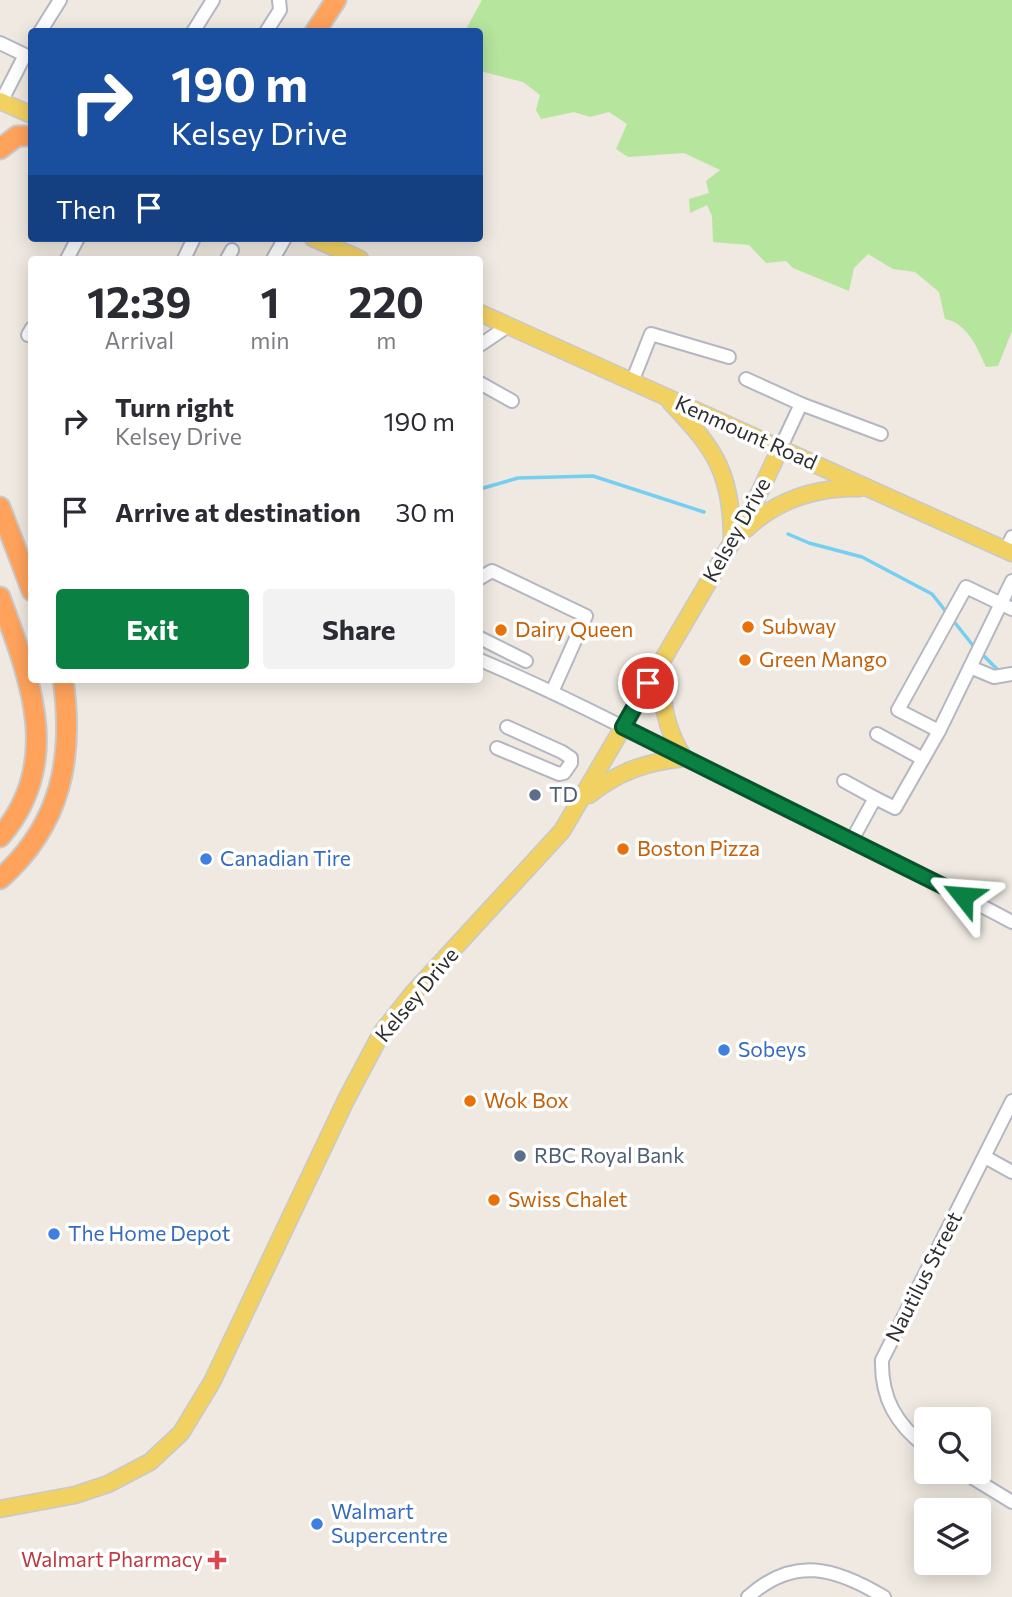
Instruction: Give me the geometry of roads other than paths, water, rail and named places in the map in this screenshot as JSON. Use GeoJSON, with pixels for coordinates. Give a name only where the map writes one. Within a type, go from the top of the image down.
{"type":"FeatureCollection","features":[{"type":"Feature","properties":{"kind":"highway"},"geometry":{"type":"LineString","coordinates":[[318,28],[336,0]]}},
{"type":"Feature","properties":{"kind":"highway"},"geometry":{"type":"LineString","coordinates":[[0,149],[17,136],[28,136]]}},
{"type":"Feature","properties":{"kind":"highway"},"geometry":{"type":"LineString","coordinates":[[0,507],[28,581]]}},
{"type":"Feature","properties":{"kind":"highway"},"geometry":{"type":"LineString","coordinates":[[0,597],[28,673]]}},
{"type":"Feature","properties":{"kind":"highway"},"geometry":{"type":"LineString","coordinates":[[0,837],[26,792],[37,753],[37,712],[31,683]]}},
{"type":"Feature","properties":{"kind":"highway"},"geometry":{"type":"LineString","coordinates":[[0,880],[34,840],[54,803],[66,761],[68,719],[63,683]]}},
{"type":"Feature","properties":{"kind":"main road"},"geometry":{"type":"LineString","coordinates":[[1,102],[28,114]]}},
{"type":"Feature","properties":{"kind":"main road"},"geometry":{"type":"LineString","coordinates":[[339,243],[356,256]]}},
{"type":"Feature","properties":{"kind":"main road","name":"Kenmount Road"},"geometry":{"type":"LineString","coordinates":[[483,314],[868,488],[1010,547]]}},
{"type":"Feature","properties":{"kind":"main road"},"geometry":{"type":"LineString","coordinates":[[666,397],[693,426],[721,467],[732,509],[732,542]]}},
{"type":"Feature","properties":{"kind":"main road","name":"Kelsey Drive"},"geometry":{"type":"LineString","coordinates":[[0,1509],[75,1495],[108,1484],[150,1462],[181,1433],[212,1382],[346,1100],[382,1032],[413,993],[551,845],[582,800],[732,542],[780,449]]}},
{"type":"Feature","properties":{"kind":"main road"},"geometry":{"type":"LineString","coordinates":[[732,542],[761,515],[800,496],[837,487],[868,488]]}},
{"type":"Feature","properties":{"kind":"main road"},"geometry":{"type":"LineString","coordinates":[[582,800],[608,779],[631,768],[684,758],[671,738],[664,716],[661,662]]}},
{"type":"Feature","properties":{"kind":"street"},"geometry":{"type":"LineString","coordinates":[[42,28],[60,0]]}},
{"type":"Feature","properties":{"kind":"street"},"geometry":{"type":"LineString","coordinates":[[196,28],[213,0]]}},
{"type":"Feature","properties":{"kind":"street"},"geometry":{"type":"LineString","coordinates":[[269,28],[280,10],[279,0]]}},
{"type":"Feature","properties":{"kind":"street"},"geometry":{"type":"LineString","coordinates":[[0,43],[28,50],[1,102]]}},
{"type":"Feature","properties":{"kind":"street"},"geometry":{"type":"LineString","coordinates":[[483,343],[508,326]]}},
{"type":"Feature","properties":{"kind":"street"},"geometry":{"type":"LineString","coordinates":[[632,382],[651,334],[729,357]]}},
{"type":"Feature","properties":{"kind":"street"},"geometry":{"type":"LineString","coordinates":[[746,379],[801,404],[881,434]]}},
{"type":"Feature","properties":{"kind":"street"},"geometry":{"type":"LineString","coordinates":[[483,385],[512,401]]}},
{"type":"Feature","properties":{"kind":"street"},"geometry":{"type":"LineString","coordinates":[[780,449],[801,404]]}},
{"type":"Feature","properties":{"kind":"street"},"geometry":{"type":"LineString","coordinates":[[483,576],[492,571],[586,616],[552,692]]}},
{"type":"Feature","properties":{"kind":"street"},"geometry":{"type":"LineString","coordinates":[[844,781],[895,808],[939,731],[970,667],[1007,606],[1012,581]]}},
{"type":"Feature","properties":{"kind":"street"},"geometry":{"type":"LineString","coordinates":[[939,731],[898,710],[966,587],[1007,606]]}},
{"type":"Feature","properties":{"kind":"street"},"geometry":{"type":"LineString","coordinates":[[483,640],[526,661]]}},
{"type":"Feature","properties":{"kind":"street"},"geometry":{"type":"LineString","coordinates":[[483,661],[552,692],[1012,922]]}},
{"type":"Feature","properties":{"kind":"street"},"geometry":{"type":"LineString","coordinates":[[970,667],[993,677],[1012,674]]}},
{"type":"Feature","properties":{"kind":"street"},"geometry":{"type":"LineString","coordinates":[[497,748],[559,774],[566,772],[571,763],[570,758],[562,752],[506,727]]}},
{"type":"Feature","properties":{"kind":"street"},"geometry":{"type":"LineString","coordinates":[[877,734],[923,759]]}},
{"type":"Feature","properties":{"kind":"street"},"geometry":{"type":"LineString","coordinates":[[852,840],[875,798]]}},
{"type":"Feature","properties":{"kind":"street","name":"Nautilus Street"},"geometry":{"type":"LineString","coordinates":[[914,1435],[896,1418],[886,1398],[882,1383],[882,1360],[1012,1101]]}},
{"type":"Feature","properties":{"kind":"street"},"geometry":{"type":"LineString","coordinates":[[985,1157],[1012,1172]]}},
{"type":"Feature","properties":{"kind":"street"},"geometry":{"type":"LineString","coordinates":[[984,1484],[1011,1500]]}},
{"type":"Feature","properties":{"kind":"street"},"geometry":{"type":"LineString","coordinates":[[748,1597],[767,1580],[800,1570],[836,1572],[884,1597]]}},
{"type":"Feature","properties":{"kind":"waterway"},"geometry":{"type":"LineString","coordinates":[[483,488],[518,478],[593,476],[704,512]]}},
{"type":"Feature","properties":{"kind":"waterway"},"geometry":{"type":"LineString","coordinates":[[788,534],[809,543],[862,557],[932,594],[975,648]]}},
{"type":"Feature","properties":{"kind":"waterway"},"geometry":{"type":"LineString","coordinates":[[981,653],[1000,672]]}},
{"type":"Feature","properties":{"kind":"place","name":"Subway"},"geometry":{"type":"Point","coordinates":[748,627]}},
{"type":"Feature","properties":{"kind":"place","name":"Dairy Queen"},"geometry":{"type":"Point","coordinates":[501,630]}},
{"type":"Feature","properties":{"kind":"place","name":"Green Mango"},"geometry":{"type":"Point","coordinates":[745,660]}},
{"type":"Feature","properties":{"kind":"place","name":"TD"},"geometry":{"type":"Point","coordinates":[535,795]}},
{"type":"Feature","properties":{"kind":"place","name":"Boston Pizza"},"geometry":{"type":"Point","coordinates":[623,849]}},
{"type":"Feature","properties":{"kind":"place","name":"Canadian Tire"},"geometry":{"type":"Point","coordinates":[206,859]}},
{"type":"Feature","properties":{"kind":"place","name":"Sobeys"},"geometry":{"type":"Point","coordinates":[724,1050]}},
{"type":"Feature","properties":{"kind":"place","name":"Wok Box"},"geometry":{"type":"Point","coordinates":[470,1101]}},
{"type":"Feature","properties":{"kind":"place","name":"RBC Royal Bank"},"geometry":{"type":"Point","coordinates":[520,1156]}},
{"type":"Feature","properties":{"kind":"place","name":"Swiss Chalet"},"geometry":{"type":"Point","coordinates":[494,1200]}},
{"type":"Feature","properties":{"kind":"place","name":"The Home Depot"},"geometry":{"type":"Point","coordinates":[54,1234]}},
{"type":"Feature","properties":{"kind":"place","name":"Walmart Supercentre"},"geometry":{"type":"Point","coordinates":[317,1524]}},
{"type":"Feature","properties":{"kind":"place","name":"Walmart Pharmacy"},"geometry":{"type":"Point","coordinates":[217,1560]}}]}
